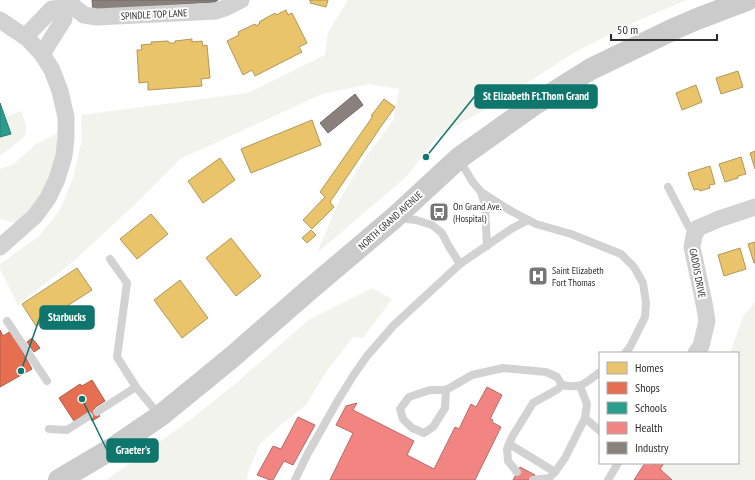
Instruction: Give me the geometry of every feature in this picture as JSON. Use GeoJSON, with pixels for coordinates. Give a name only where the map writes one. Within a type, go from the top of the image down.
{"type":"FeatureCollection","features":[{"type":"Feature","properties":{"kind":"main road","name":"NORTH GRAND AVENUE"},"geometry":{"type":"LineString","coordinates":[[59,480],[113,448],[160,416],[231,358],[394,218],[459,158],[532,106],[591,69],[720,5],[747,0]]}},
{"type":"Feature","properties":{"kind":"street","name":"SPINDLE TOP LANE"},"geometry":{"type":"LineString","coordinates":[[68,3],[84,15],[97,17],[216,11],[241,0]]}},
{"type":"Feature","properties":{"kind":"street"},"geometry":{"type":"LineString","coordinates":[[25,36],[52,10],[68,3]]}},
{"type":"Feature","properties":{"kind":"street"},"geometry":{"type":"LineString","coordinates":[[42,54],[64,19],[68,3]]}},
{"type":"Feature","properties":{"kind":"street"},"geometry":{"type":"LineString","coordinates":[[0,20],[25,36],[42,54],[52,70],[60,91],[66,116],[64,156],[57,179],[48,198],[35,216],[3,239]]}},
{"type":"Feature","properties":{"kind":"street","name":"GADDIS DRIVE"},"geometry":{"type":"LineString","coordinates":[[697,352],[701,346],[707,321],[692,247],[694,236],[698,228],[755,207]]}},
{"type":"Feature","properties":{"kind":"lane"},"geometry":{"type":"LineString","coordinates":[[459,158],[472,181],[481,192],[511,211],[536,224],[571,234],[621,254],[634,267],[643,283],[646,303],[645,317],[630,347],[626,352]]}},
{"type":"Feature","properties":{"kind":"lane"},"geometry":{"type":"LineString","coordinates":[[668,187],[694,236]]}},
{"type":"Feature","properties":{"kind":"lane"},"geometry":{"type":"LineString","coordinates":[[481,192],[485,205],[487,246]]}},
{"type":"Feature","properties":{"kind":"lane"},"geometry":{"type":"LineString","coordinates":[[394,218],[416,220],[432,225],[442,233],[460,264]]}},
{"type":"Feature","properties":{"kind":"lane"},"geometry":{"type":"LineString","coordinates":[[295,480],[307,455],[353,376],[367,356],[394,325],[460,264],[511,229],[528,220]]}},
{"type":"Feature","properties":{"kind":"lane"},"geometry":{"type":"LineString","coordinates":[[110,259],[127,283],[117,357],[136,387],[160,416]]}},
{"type":"Feature","properties":{"kind":"lane"},"geometry":{"type":"LineString","coordinates":[[7,321],[46,380]]}},
{"type":"Feature","properties":{"kind":"lane"},"geometry":{"type":"LineString","coordinates":[[446,390],[445,408],[433,427],[424,433],[412,428],[402,419],[400,409],[409,397],[430,390],[446,390],[472,375],[503,368],[546,372],[557,377],[562,385],[580,386],[599,373]]}},
{"type":"Feature","properties":{"kind":"lane"},"geometry":{"type":"LineString","coordinates":[[517,472],[508,461],[507,449],[512,437],[533,403],[558,389],[562,385]]}},
{"type":"Feature","properties":{"kind":"lane"},"geometry":{"type":"LineString","coordinates":[[533,480],[549,478],[555,472],[565,458],[585,418],[587,404],[580,386]]}},
{"type":"Feature","properties":{"kind":"lane"},"geometry":{"type":"LineString","coordinates":[[97,412],[136,387]]}},
{"type":"Feature","properties":{"kind":"lane"},"geometry":{"type":"LineString","coordinates":[[49,429],[67,430],[89,416]]}},
{"type":"Feature","properties":{"kind":"lane"},"geometry":{"type":"LineString","coordinates":[[585,418],[599,430]]}},
{"type":"Feature","properties":{"kind":"lane"},"geometry":{"type":"LineString","coordinates":[[509,444],[555,472]]}},
{"type":"Feature","properties":{"kind":"lane"},"geometry":{"type":"LineString","coordinates":[[608,480],[617,464]]}},
{"type":"Feature","properties":{"kind":"shaded area"},"geometry":{"type":"Polygon","coordinates":[[[348,0],[687,0],[637,21],[575,52],[493,105],[438,136],[407,176],[317,253],[338,203],[360,165],[393,121],[399,89],[369,84],[322,94],[180,159],[132,207],[75,260],[18,305],[0,269],[0,264],[39,236],[60,210],[73,178],[82,140],[81,115],[248,93],[325,55],[328,32],[348,0]]]}},
{"type":"Feature","properties":{"kind":"shaded area"},"geometry":{"type":"Polygon","coordinates":[[[21,111],[26,127],[24,137],[0,156],[0,137],[11,134],[5,117],[21,111]]]}},
{"type":"Feature","properties":{"kind":"shaded area"},"geometry":{"type":"Polygon","coordinates":[[[58,133],[54,162],[42,192],[30,210],[15,223],[0,219],[0,169],[14,164],[36,144],[58,133]]]}},
{"type":"Feature","properties":{"kind":"shaded area"},"geometry":{"type":"Polygon","coordinates":[[[372,288],[392,299],[363,338],[353,337],[326,372],[306,405],[260,444],[248,472],[247,480],[106,480],[190,420],[235,384],[310,319],[372,288]]]}},
{"type":"Feature","properties":{"kind":"shaded area"},"geometry":{"type":"Polygon","coordinates":[[[755,302],[755,480],[672,480],[660,469],[663,464],[739,464],[739,352],[730,352],[743,317],[755,302]]]}},
{"type":"Feature","properties":{"kind":"building: Homes"},"geometry":{"type":"Polygon","coordinates":[[[309,0],[328,0],[326,7],[310,3],[311,1],[309,0]]]}},
{"type":"Feature","properties":{"kind":"building: Homes"},"geometry":{"type":"Polygon","coordinates":[[[286,10],[288,15],[292,13],[307,43],[299,47],[302,52],[255,76],[252,70],[243,75],[227,41],[239,35],[238,32],[255,24],[256,26],[260,23],[259,22],[275,13],[276,15],[286,10]]]}},
{"type":"Feature","properties":{"kind":"building: Homes"},"geometry":{"type":"Polygon","coordinates":[[[192,39],[192,42],[202,41],[203,46],[207,45],[210,78],[201,79],[202,86],[148,90],[148,82],[139,83],[137,50],[142,50],[141,45],[152,44],[151,42],[168,41],[169,43],[175,43],[175,41],[192,39]]]}},
{"type":"Feature","properties":{"kind":"building: Homes"},"geometry":{"type":"Polygon","coordinates":[[[738,71],[743,87],[721,94],[716,78],[738,71]]]}},
{"type":"Feature","properties":{"kind":"building: Homes"},"geometry":{"type":"Polygon","coordinates":[[[696,85],[702,102],[682,110],[676,93],[696,85]]]}},
{"type":"Feature","properties":{"kind":"building: Homes"},"geometry":{"type":"Polygon","coordinates":[[[384,99],[395,107],[330,202],[334,207],[312,229],[303,220],[325,197],[320,192],[384,99]]]}},
{"type":"Feature","properties":{"kind":"building: Homes"},"geometry":{"type":"Polygon","coordinates":[[[312,120],[321,145],[251,173],[241,149],[312,120]]]}},
{"type":"Feature","properties":{"kind":"building: Homes"},"geometry":{"type":"Polygon","coordinates":[[[755,151],[755,169],[750,153],[755,151]]]}},
{"type":"Feature","properties":{"kind":"building: Homes"},"geometry":{"type":"Polygon","coordinates":[[[741,157],[746,174],[725,182],[719,164],[741,157]]]}},
{"type":"Feature","properties":{"kind":"building: Homes"},"geometry":{"type":"Polygon","coordinates":[[[220,158],[235,180],[203,203],[188,181],[220,158]]]}},
{"type":"Feature","properties":{"kind":"building: Homes"},"geometry":{"type":"Polygon","coordinates":[[[710,166],[715,184],[709,185],[710,188],[700,191],[699,189],[694,190],[688,173],[710,166]]]}},
{"type":"Feature","properties":{"kind":"building: Homes"},"geometry":{"type":"Polygon","coordinates":[[[151,214],[168,234],[137,259],[120,239],[151,214]]]}},
{"type":"Feature","properties":{"kind":"building: Homes"},"geometry":{"type":"Polygon","coordinates":[[[311,230],[316,235],[307,243],[302,238],[311,230]]]}},
{"type":"Feature","properties":{"kind":"building: Homes"},"geometry":{"type":"Polygon","coordinates":[[[231,238],[261,276],[236,296],[206,258],[231,238]]]}},
{"type":"Feature","properties":{"kind":"building: Homes"},"geometry":{"type":"Polygon","coordinates":[[[755,242],[755,263],[754,263],[748,244],[755,242]]]}},
{"type":"Feature","properties":{"kind":"building: Homes"},"geometry":{"type":"Polygon","coordinates":[[[740,248],[746,269],[724,276],[718,255],[740,248]]]}},
{"type":"Feature","properties":{"kind":"building: Homes"},"geometry":{"type":"Polygon","coordinates":[[[77,268],[92,290],[36,326],[22,304],[77,268]]]}},
{"type":"Feature","properties":{"kind":"building: Homes"},"geometry":{"type":"Polygon","coordinates":[[[180,280],[208,318],[182,338],[154,300],[180,280]]]}},
{"type":"Feature","properties":{"kind":"building: Shops"},"geometry":{"type":"Polygon","coordinates":[[[0,330],[3,336],[11,331],[32,369],[0,387],[0,330]]]}},
{"type":"Feature","properties":{"kind":"building: Shops"},"geometry":{"type":"Polygon","coordinates":[[[32,338],[40,348],[34,352],[27,342],[32,338]]]}},
{"type":"Feature","properties":{"kind":"building: Shops"},"geometry":{"type":"Polygon","coordinates":[[[92,380],[105,401],[94,408],[100,416],[92,421],[87,413],[74,421],[59,398],[80,384],[82,386],[92,380]]]}},
{"type":"Feature","properties":{"kind":"building: Schools"},"geometry":{"type":"Polygon","coordinates":[[[0,103],[11,134],[0,137],[0,103]]]}},
{"type":"Feature","properties":{"kind":"building: Health"},"geometry":{"type":"Polygon","coordinates":[[[487,387],[502,395],[490,419],[493,420],[492,422],[501,427],[475,480],[330,480],[353,433],[336,425],[346,406],[357,403],[353,410],[414,441],[407,455],[434,469],[455,427],[459,429],[471,404],[476,407],[487,387]]]}},
{"type":"Feature","properties":{"kind":"building: Health"},"geometry":{"type":"Polygon","coordinates":[[[298,417],[315,425],[293,465],[284,461],[273,480],[257,475],[273,446],[281,449],[298,417]]]}},
{"type":"Feature","properties":{"kind":"building: Health"},"geometry":{"type":"Polygon","coordinates":[[[644,464],[663,464],[660,469],[672,480],[634,480],[644,464]]]}},
{"type":"Feature","properties":{"kind":"building: Health"},"geometry":{"type":"Polygon","coordinates":[[[520,467],[535,475],[533,480],[513,480],[520,467]]]}},
{"type":"Feature","properties":{"kind":"building: Industry"},"geometry":{"type":"Polygon","coordinates":[[[92,0],[218,0],[215,2],[93,10],[92,0]]]}},
{"type":"Feature","properties":{"kind":"building: Industry"},"geometry":{"type":"Polygon","coordinates":[[[355,94],[363,105],[328,133],[320,123],[355,94]]]}},
{"type":"Feature","properties":{"kind":"place","name":"St Elizabeth Ft.Thom Grand"},"geometry":{"type":"Point","coordinates":[426,157]}},
{"type":"Feature","properties":{"kind":"place","name":"On Grand Ave. (Hospital)"},"geometry":{"type":"Point","coordinates":[439,212]}},
{"type":"Feature","properties":{"kind":"place","name":"Saint Elizabeth Fort Thomas"},"geometry":{"type":"Point","coordinates":[538,276]}},
{"type":"Feature","properties":{"kind":"place","name":"Starbucks"},"geometry":{"type":"Point","coordinates":[21,371]}},
{"type":"Feature","properties":{"kind":"place","name":"Graeter's"},"geometry":{"type":"Point","coordinates":[82,399]}}]}
